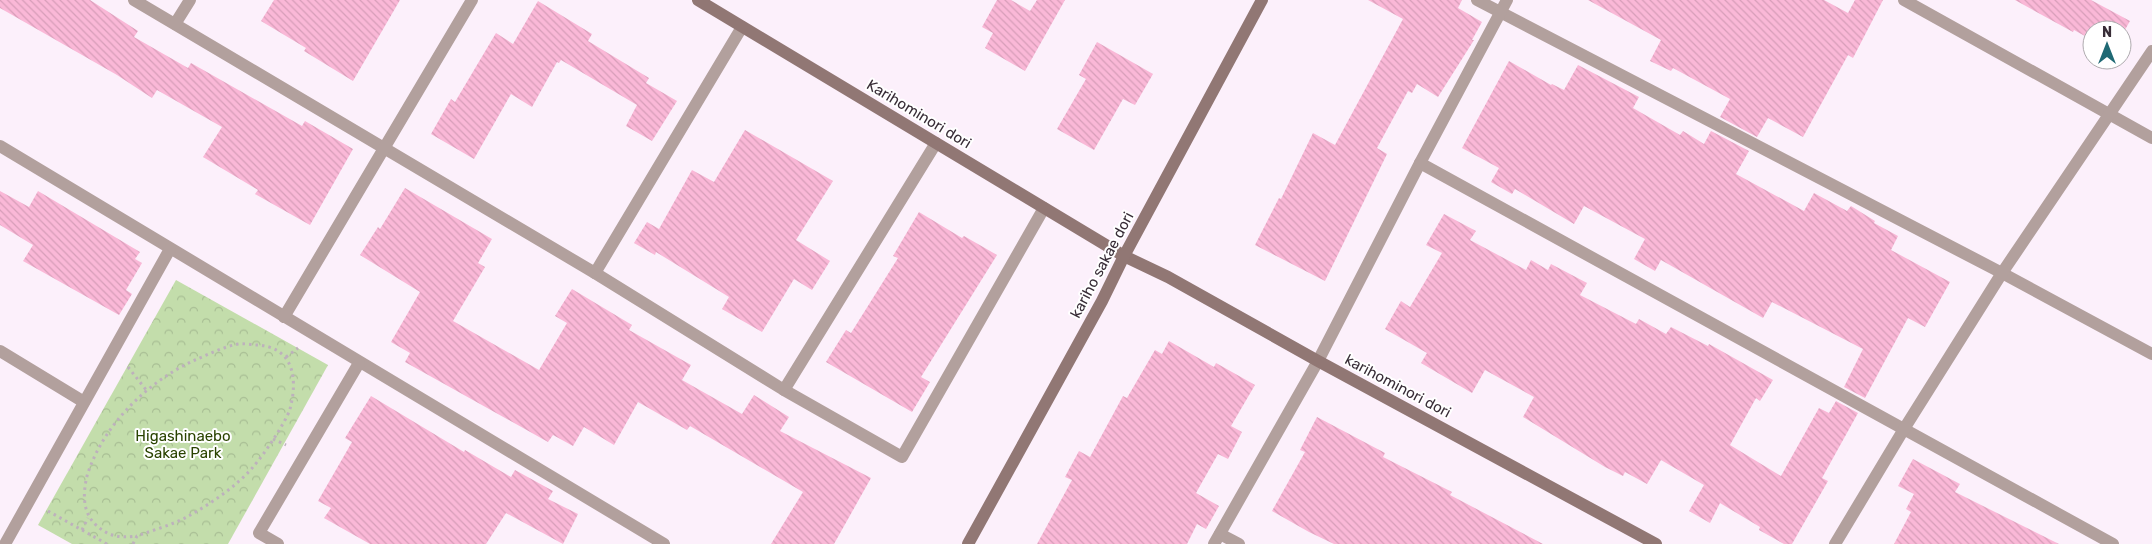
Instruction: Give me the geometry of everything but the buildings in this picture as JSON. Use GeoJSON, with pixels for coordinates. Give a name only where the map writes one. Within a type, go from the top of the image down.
{"type":"FeatureCollection","features":[{"type":"Feature","properties":{"kind":"street"},"geometry":{"type":"LineString","coordinates":[[134,0],[594,274],[784,390],[902,457],[1044,208]]}},
{"type":"Feature","properties":{"kind":"street"},"geometry":{"type":"LineString","coordinates":[[175,24],[190,0]]}},
{"type":"Feature","properties":{"kind":"street"},"geometry":{"type":"LineString","coordinates":[[284,317],[472,0]]}},
{"type":"Feature","properties":{"kind":"street","name":"Karihominori dori"},"geometry":{"type":"LineString","coordinates":[[698,0],[1124,256]]}},
{"type":"Feature","properties":{"kind":"street","name":"kariho sakae dori"},"geometry":{"type":"LineString","coordinates":[[968,544],[1102,301],[1124,256],[1262,0]]}},
{"type":"Feature","properties":{"kind":"street"},"geometry":{"type":"LineString","coordinates":[[1477,0],[2152,354]]}},
{"type":"Feature","properties":{"kind":"street"},"geometry":{"type":"LineString","coordinates":[[1239,544],[1217,539],[1318,361],[1420,163],[1508,0]]}},
{"type":"Feature","properties":{"kind":"street"},"geometry":{"type":"LineString","coordinates":[[1904,0],[2152,138]]}},
{"type":"Feature","properties":{"kind":"street"},"geometry":{"type":"LineString","coordinates":[[594,274],[742,27]]}},
{"type":"Feature","properties":{"kind":"street"},"geometry":{"type":"LineString","coordinates":[[1835,544],[1904,429],[2002,274],[2152,51]]}},
{"type":"Feature","properties":{"kind":"street"},"geometry":{"type":"LineString","coordinates":[[784,390],[936,143]]}},
{"type":"Feature","properties":{"kind":"street"},"geometry":{"type":"LineString","coordinates":[[0,146],[359,363],[664,544]]}},
{"type":"Feature","properties":{"kind":"street"},"geometry":{"type":"LineString","coordinates":[[1420,163],[2113,544]]}},
{"type":"Feature","properties":{"kind":"street"},"geometry":{"type":"LineString","coordinates":[[5,544],[170,249]]}},
{"type":"Feature","properties":{"kind":"street","name":"karihominori dori"},"geometry":{"type":"LineString","coordinates":[[1124,256],[1168,277],[1318,361],[1656,544]]}},
{"type":"Feature","properties":{"kind":"street"},"geometry":{"type":"LineString","coordinates":[[0,351],[84,402]]}},
{"type":"Feature","properties":{"kind":"street"},"geometry":{"type":"LineString","coordinates":[[278,544],[259,533],[359,363]]}},
{"type":"Feature","properties":{"kind":"path"},"geometry":{"type":"LineString","coordinates":[[82,530],[88,518],[83,491],[91,464],[107,433],[128,408],[147,391],[182,366],[212,352],[239,344],[269,346],[286,356],[293,371],[294,388],[290,411],[253,467],[226,491],[186,518],[137,536],[121,538],[104,532],[88,518]]}},
{"type":"Feature","properties":{"kind":"path"},"geometry":{"type":"LineString","coordinates":[[286,356],[302,345]]}},
{"type":"Feature","properties":{"kind":"path"},"geometry":{"type":"LineString","coordinates":[[126,364],[147,391]]}},
{"type":"Feature","properties":{"kind":"path"},"geometry":{"type":"LineString","coordinates":[[273,438],[291,448]]}},
{"type":"Feature","properties":{"kind":"path"},"geometry":{"type":"LineString","coordinates":[[45,510],[108,544]]}},
{"type":"Feature","properties":{"kind":"path"},"geometry":{"type":"LineString","coordinates":[[133,544],[137,536]]}},
{"type":"Feature","properties":{"kind":"green space","name":"Higashinaebo Sakae Park"},"geometry":{"type":"Polygon","coordinates":[[[176,280],[328,365],[228,544],[72,544],[38,525],[176,280]]]}}]}
